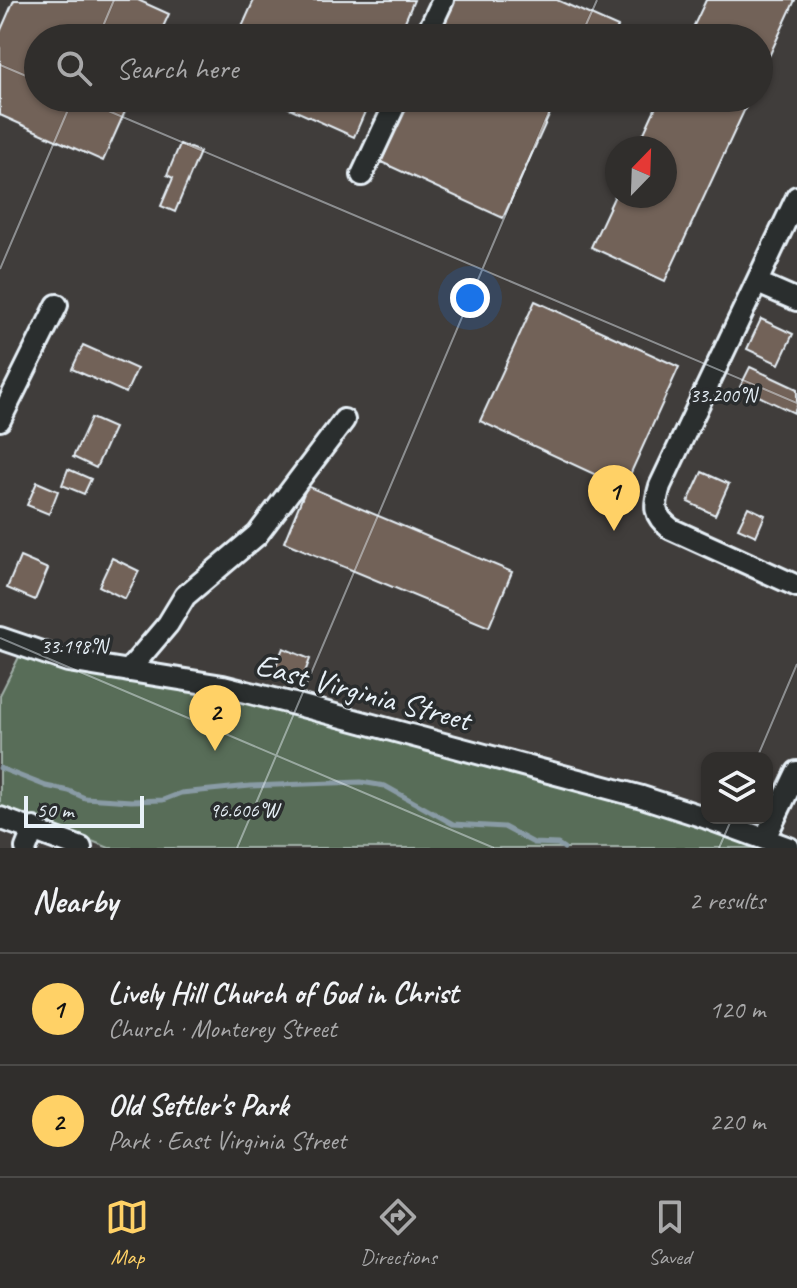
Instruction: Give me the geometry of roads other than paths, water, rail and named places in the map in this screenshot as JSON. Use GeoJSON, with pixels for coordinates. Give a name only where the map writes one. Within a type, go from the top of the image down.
{"type":"FeatureCollection","features":[{"type":"Feature","properties":{"kind":"street"},"geometry":{"type":"LineString","coordinates":[[432,24],[443,0]]}},
{"type":"Feature","properties":{"kind":"street"},"geometry":{"type":"LineString","coordinates":[[362,175],[391,112]]}},
{"type":"Feature","properties":{"kind":"street"},"geometry":{"type":"LineString","coordinates":[[797,197],[660,486],[656,510],[660,520],[671,529],[797,586]]}},
{"type":"Feature","properties":{"kind":"street"},"geometry":{"type":"LineString","coordinates":[[758,283],[797,300]]}},
{"type":"Feature","properties":{"kind":"street"},"geometry":{"type":"LineString","coordinates":[[0,420],[57,305]]}},
{"type":"Feature","properties":{"kind":"street"},"geometry":{"type":"LineString","coordinates":[[128,671],[168,624],[185,596],[257,535],[344,420]]}},
{"type":"Feature","properties":{"kind":"street","name":"East Virginia Street"},"geometry":{"type":"LineString","coordinates":[[0,638],[59,659],[223,686],[298,705],[642,797],[701,816]]}},
{"type":"Feature","properties":{"kind":"street"},"geometry":{"type":"LineString","coordinates":[[765,838],[797,772]]}},
{"type":"Feature","properties":{"kind":"street"},"geometry":{"type":"LineString","coordinates":[[0,818],[34,828],[81,848]]}},
{"type":"Feature","properties":{"kind":"street","name":"East Virginia Street"},"geometry":{"type":"LineString","coordinates":[[724,824],[789,848]]}},
{"type":"Feature","properties":{"kind":"street"},"geometry":{"type":"LineString","coordinates":[[26,848],[34,828]]}},
{"type":"Feature","properties":{"kind":"waterway"},"geometry":{"type":"LineString","coordinates":[[0,768],[85,798],[131,801],[163,800],[181,793],[250,786],[361,782],[385,786],[453,824],[504,827],[534,843],[558,844],[564,848]]}},
{"type":"Feature","properties":{"kind":"place","name":"Lively Hill Church of God in Christ"},"geometry":{"type":"Point","coordinates":[614,531]}},
{"type":"Feature","properties":{"kind":"place","name":"Old Settler's Park"},"geometry":{"type":"Point","coordinates":[215,751]}}]}
